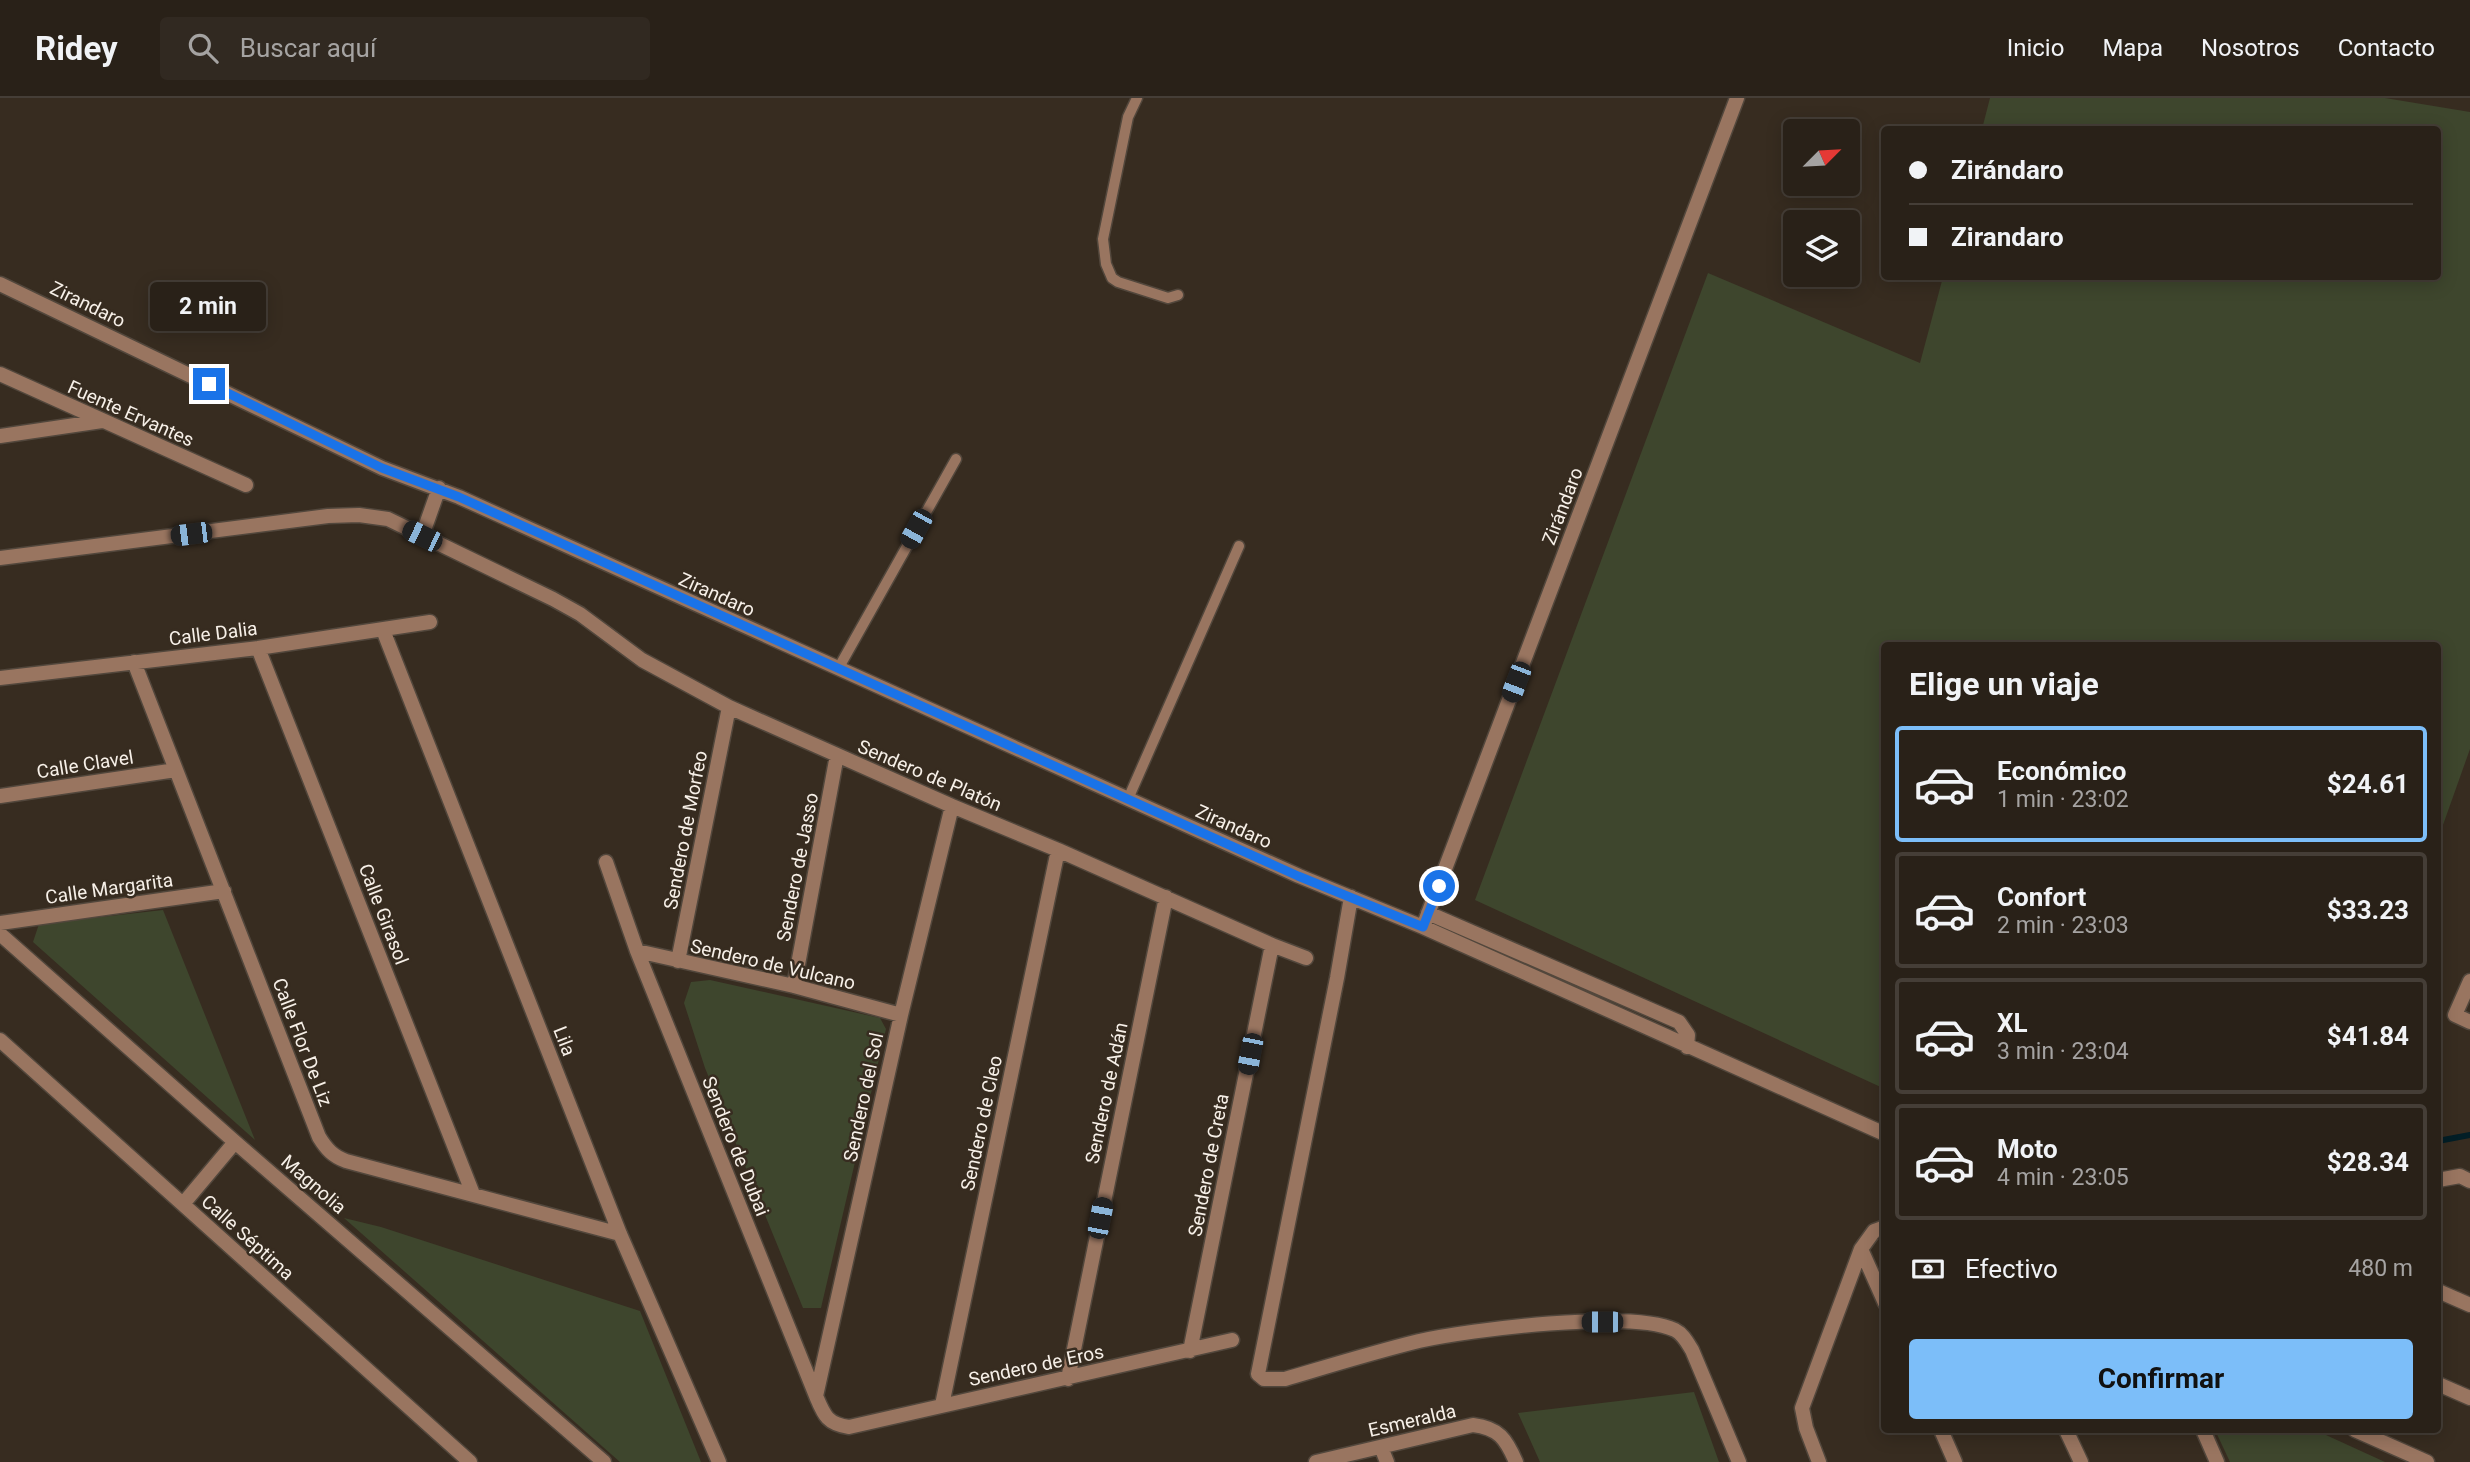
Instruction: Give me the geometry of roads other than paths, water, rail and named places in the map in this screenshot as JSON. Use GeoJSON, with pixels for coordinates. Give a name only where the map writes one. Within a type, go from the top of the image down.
{"type":"FeatureCollection","features":[{"type":"Feature","properties":{"kind":"street","name":"Zirándaro"},"geometry":{"type":"LineString","coordinates":[[1425,920],[1737,98]]}},
{"type":"Feature","properties":{"kind":"street","name":"Zirandaro"},"geometry":{"type":"LineString","coordinates":[[0,284],[382,468],[439,488],[1298,876],[1351,897],[1425,920],[1679,1021],[1688,1035],[1687,1047],[1881,1132]]}},
{"type":"Feature","properties":{"kind":"street","name":"Fuente Ervantes"},"geometry":{"type":"LineString","coordinates":[[0,374],[246,485]]}},
{"type":"Feature","properties":{"kind":"street"},"geometry":{"type":"LineString","coordinates":[[0,436],[102,421]]}},
{"type":"Feature","properties":{"kind":"street"},"geometry":{"type":"LineString","coordinates":[[422,536],[439,488]]}},
{"type":"Feature","properties":{"kind":"street","name":"Sendero de Platón"},"geometry":{"type":"LineString","coordinates":[[0,558],[328,516],[359,514],[388,519],[553,599],[580,614],[642,660],[729,707],[1306,958]]}},
{"type":"Feature","properties":{"kind":"street","name":"Calle Dalia"},"geometry":{"type":"LineString","coordinates":[[0,678],[258,648],[430,622]]}},
{"type":"Feature","properties":{"kind":"street","name":"Lila"},"geometry":{"type":"LineString","coordinates":[[383,630],[620,1234],[719,1462]]}},
{"type":"Feature","properties":{"kind":"street","name":"Calle Girasol"},"geometry":{"type":"LineString","coordinates":[[258,648],[473,1194]]}},
{"type":"Feature","properties":{"kind":"street","name":"Calle Flor De Liz"},"geometry":{"type":"LineString","coordinates":[[134,662],[319,1137],[326,1148],[333,1156],[346,1161],[620,1234]]}},
{"type":"Feature","properties":{"kind":"street","name":"Sendero de Morfeo"},"geometry":{"type":"LineString","coordinates":[[678,961],[729,707]]}},
{"type":"Feature","properties":{"kind":"street","name":"Sendero de Jasso"},"geometry":{"type":"LineString","coordinates":[[794,986],[837,755]]}},
{"type":"Feature","properties":{"kind":"street","name":"Calle Clavel"},"geometry":{"type":"LineString","coordinates":[[0,796],[176,770]]}},
{"type":"Feature","properties":{"kind":"street","name":"Sendero del Sol"},"geometry":{"type":"LineString","coordinates":[[816,1396],[901,1015],[952,806]]}},
{"type":"Feature","properties":{"kind":"street","name":"Sendero de Cleo"},"geometry":{"type":"LineString","coordinates":[[942,1405],[1058,850]]}},
{"type":"Feature","properties":{"kind":"street","name":"Sendero de Dubai"},"geometry":{"type":"LineString","coordinates":[[606,862],[637,951],[816,1396],[829,1420],[836,1426],[849,1427]]}},
{"type":"Feature","properties":{"kind":"street","name":"Calle Margarita"},"geometry":{"type":"LineString","coordinates":[[0,923],[224,891]]}},
{"type":"Feature","properties":{"kind":"street","name":"Sendero de Adán"},"geometry":{"type":"LineString","coordinates":[[1068,1378],[1166,897]]}},
{"type":"Feature","properties":{"kind":"street"},"geometry":{"type":"LineString","coordinates":[[1351,897],[1258,1374],[1264,1379],[1285,1379],[1448,1335],[1575,1322],[1630,1322],[1665,1326],[1678,1331],[1692,1350],[1739,1462]]}},
{"type":"Feature","properties":{"kind":"street","name":"Magnolia"},"geometry":{"type":"LineString","coordinates":[[0,934],[604,1462]]}},
{"type":"Feature","properties":{"kind":"street","name":"Sendero de Creta"},"geometry":{"type":"LineString","coordinates":[[1191,1351],[1272,945]]}},
{"type":"Feature","properties":{"kind":"street","name":"Sendero de Vulcano"},"geometry":{"type":"LineString","coordinates":[[637,951],[794,986],[901,1015]]}},
{"type":"Feature","properties":{"kind":"street"},"geometry":{"type":"LineString","coordinates":[[2470,981],[2455,1015],[2470,1022]]}},
{"type":"Feature","properties":{"kind":"street","name":"Calle Séptima"},"geometry":{"type":"LineString","coordinates":[[0,1040],[470,1462]]}},
{"type":"Feature","properties":{"kind":"street"},"geometry":{"type":"LineString","coordinates":[[183,1204],[235,1142]]}},
{"type":"Feature","properties":{"kind":"street"},"geometry":{"type":"LineString","coordinates":[[2441,1179],[2460,1176],[2470,1181]]}},
{"type":"Feature","properties":{"kind":"street"},"geometry":{"type":"LineString","coordinates":[[1819,1462],[1805,1428],[1802,1408],[1861,1249],[1874,1231],[1881,1228]]}},
{"type":"Feature","properties":{"kind":"street"},"geometry":{"type":"LineString","coordinates":[[1861,1249],[1881,1294]]}},
{"type":"Feature","properties":{"kind":"street"},"geometry":{"type":"LineString","coordinates":[[2441,1292],[2470,1305]]}},
{"type":"Feature","properties":{"kind":"street","name":"Sendero de Eros"},"geometry":{"type":"LineString","coordinates":[[849,1427],[1232,1340]]}},
{"type":"Feature","properties":{"kind":"street"},"geometry":{"type":"LineString","coordinates":[[2441,1385],[2470,1398]]}},
{"type":"Feature","properties":{"kind":"street","name":"Esmeralda"},"geometry":{"type":"LineString","coordinates":[[1316,1462],[1473,1425],[1486,1426],[1497,1431],[1510,1447],[1516,1462]]}},
{"type":"Feature","properties":{"kind":"street"},"geometry":{"type":"LineString","coordinates":[[1942,1433],[1955,1462]]}},
{"type":"Feature","properties":{"kind":"street"},"geometry":{"type":"LineString","coordinates":[[2067,1433],[2081,1462]]}},
{"type":"Feature","properties":{"kind":"street"},"geometry":{"type":"LineString","coordinates":[[2204,1433],[2217,1462]]}},
{"type":"Feature","properties":{"kind":"street"},"geometry":{"type":"LineString","coordinates":[[2362,1433],[2427,1462]]}},
{"type":"Feature","properties":{"kind":"street"},"geometry":{"type":"LineString","coordinates":[[1381,1447],[1387,1462]]}},
{"type":"Feature","properties":{"kind":"lane"},"geometry":{"type":"LineString","coordinates":[[1138,98],[1128,117],[1103,239],[1104,254],[1109,273],[1118,282],[1168,298],[1178,295]]}},
{"type":"Feature","properties":{"kind":"lane"},"geometry":{"type":"LineString","coordinates":[[838,669],[956,459]]}},
{"type":"Feature","properties":{"kind":"lane"},"geometry":{"type":"LineString","coordinates":[[1128,799],[1239,545]]}},
{"type":"Feature","properties":{"kind":"waterway"},"geometry":{"type":"LineString","coordinates":[[2441,1140],[2470,1135]]}}]}
